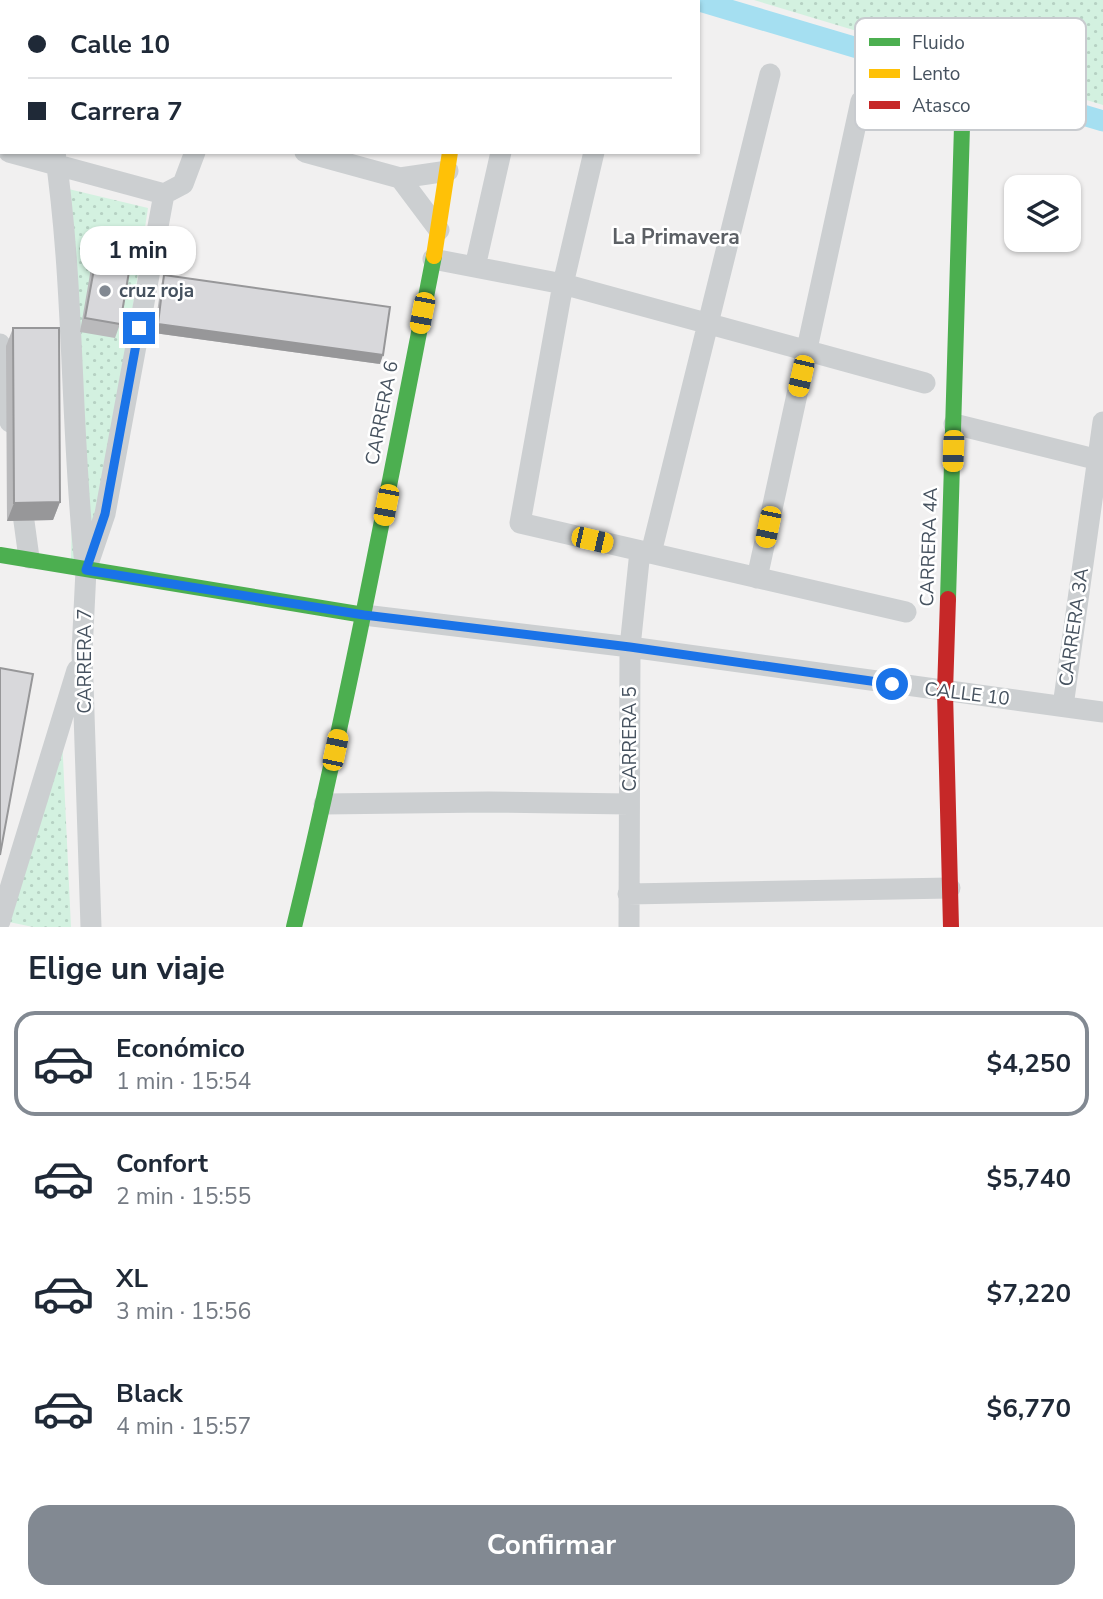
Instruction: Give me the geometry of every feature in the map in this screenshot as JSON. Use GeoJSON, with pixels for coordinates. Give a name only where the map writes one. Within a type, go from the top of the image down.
{"type":"FeatureCollection","features":[{"type":"Feature","properties":{"kind":"main road","name":"CARRERA 4A"},"geometry":{"type":"LineString","coordinates":[[951,927],[944,692],[962,130]]}},
{"type":"Feature","properties":{"kind":"main road","name":"CARRERA 6"},"geometry":{"type":"LineString","coordinates":[[294,927],[324,804],[364,615],[439,230],[449,162]]}},
{"type":"Feature","properties":{"kind":"main road","name":"CALLE 10"},"geometry":{"type":"LineString","coordinates":[[0,555],[364,615]]}},
{"type":"Feature","properties":{"kind":"street","name":"CARRERA 5"},"geometry":{"type":"LineString","coordinates":[[629,927],[630,647],[645,552],[708,323],[770,74]]}},
{"type":"Feature","properties":{"kind":"street"},"geometry":{"type":"LineString","coordinates":[[757,578],[855,129]]}},
{"type":"Feature","properties":{"kind":"street"},"geometry":{"type":"LineString","coordinates":[[22,154],[56,159],[164,194],[183,184],[194,154]]}},
{"type":"Feature","properties":{"kind":"street"},"geometry":{"type":"LineString","coordinates":[[312,154],[400,178],[449,162]]}},
{"type":"Feature","properties":{"kind":"street"},"geometry":{"type":"LineString","coordinates":[[475,267],[501,154]]}},
{"type":"Feature","properties":{"kind":"street"},"geometry":{"type":"LineString","coordinates":[[594,154],[563,284],[520,523],[906,612]]}},
{"type":"Feature","properties":{"kind":"street"},"geometry":{"type":"LineString","coordinates":[[56,159],[71,333],[79,511],[86,570]]}},
{"type":"Feature","properties":{"kind":"street"},"geometry":{"type":"LineString","coordinates":[[400,178],[439,230]]}},
{"type":"Feature","properties":{"kind":"street","name":"CARRERA 7"},"geometry":{"type":"LineString","coordinates":[[91,927],[82,652],[86,570],[105,514],[164,194]]}},
{"type":"Feature","properties":{"kind":"street"},"geometry":{"type":"LineString","coordinates":[[433,259],[563,284],[925,383]]}},
{"type":"Feature","properties":{"kind":"street"},"geometry":{"type":"LineString","coordinates":[[47,332],[71,333]]}},
{"type":"Feature","properties":{"kind":"street"},"geometry":{"type":"LineString","coordinates":[[4,336],[13,438]]}},
{"type":"Feature","properties":{"kind":"street","name":"CARRERA 3A"},"geometry":{"type":"LineString","coordinates":[[1063,706],[1100,460],[1103,422]]}},
{"type":"Feature","properties":{"kind":"street"},"geometry":{"type":"LineString","coordinates":[[954,424],[1100,460]]}},
{"type":"Feature","properties":{"kind":"street"},"geometry":{"type":"LineString","coordinates":[[18,478],[29,558]]}},
{"type":"Feature","properties":{"kind":"street","name":"CALLE 10"},"geometry":{"type":"LineString","coordinates":[[364,615],[630,647],[1103,712]]}},
{"type":"Feature","properties":{"kind":"street"},"geometry":{"type":"LineString","coordinates":[[0,921],[82,652]]}},
{"type":"Feature","properties":{"kind":"street"},"geometry":{"type":"LineString","coordinates":[[324,804],[629,804]]}},
{"type":"Feature","properties":{"kind":"street"},"geometry":{"type":"LineString","coordinates":[[628,894],[950,888]]}},
{"type":"Feature","properties":{"kind":"green space"},"geometry":{"type":"Polygon","coordinates":[[[754,0],[1103,0],[1103,105],[1086,100],[1086,18],[855,18],[855,30],[754,0]]]}},
{"type":"Feature","properties":{"kind":"green space"},"geometry":{"type":"Polygon","coordinates":[[[56,186],[148,208],[94,560],[71,559],[75,331],[56,186]]]}},
{"type":"Feature","properties":{"kind":"green space"},"geometry":{"type":"Polygon","coordinates":[[[61,716],[71,927],[33,927],[9,922],[61,716]]]}},
{"type":"Feature","properties":{"kind":"building","name":"cruz roja"},"geometry":{"type":"Polygon","coordinates":[[[101,231],[135,237],[120,324],[85,318],[101,231]]]}},
{"type":"Feature","properties":{"kind":"building"},"geometry":{"type":"Polygon","coordinates":[[[164,275],[390,307],[383,355],[158,324],[164,275]]]}},
{"type":"Feature","properties":{"kind":"building"},"geometry":{"type":"Polygon","coordinates":[[[13,328],[59,328],[60,502],[14,503],[13,328]]]}},
{"type":"Feature","properties":{"kind":"building"},"geometry":{"type":"Polygon","coordinates":[[[0,668],[33,674],[0,855],[0,668]]]}},
{"type":"Feature","properties":{"kind":"waterway"},"geometry":{"type":"LineString","coordinates":[[700,1],[855,47]]}},
{"type":"Feature","properties":{"kind":"waterway"},"geometry":{"type":"LineString","coordinates":[[1086,116],[1103,121]]}},
{"type":"Feature","properties":{"kind":"traffic: fast"},"geometry":{"type":"LineString","coordinates":[[948,599],[962,130]]}},
{"type":"Feature","properties":{"kind":"traffic: fast"},"geometry":{"type":"LineString","coordinates":[[294,927],[350,676],[434,256]]}},
{"type":"Feature","properties":{"kind":"traffic: fast"},"geometry":{"type":"LineString","coordinates":[[0,555],[364,615]]}},
{"type":"Feature","properties":{"kind":"traffic: slow"},"geometry":{"type":"LineString","coordinates":[[434,256],[450,154]]}},
{"type":"Feature","properties":{"kind":"traffic: jam"},"geometry":{"type":"LineString","coordinates":[[948,599],[945,692],[951,927]]}},
{"type":"Feature","properties":{"kind":"place","name":"cruz roja"},"geometry":{"type":"Point","coordinates":[105,291]}},
{"type":"Feature","properties":{"kind":"district","name":"La Primavera"},"geometry":{"type":"Point","coordinates":[676,237]}},
{"type":"Feature","properties":{"kind":"route"},"geometry":{"type":"LineString","coordinates":[[139,328],[105,514],[86,570],[364,615],[630,647],[892,684]]}}]}
